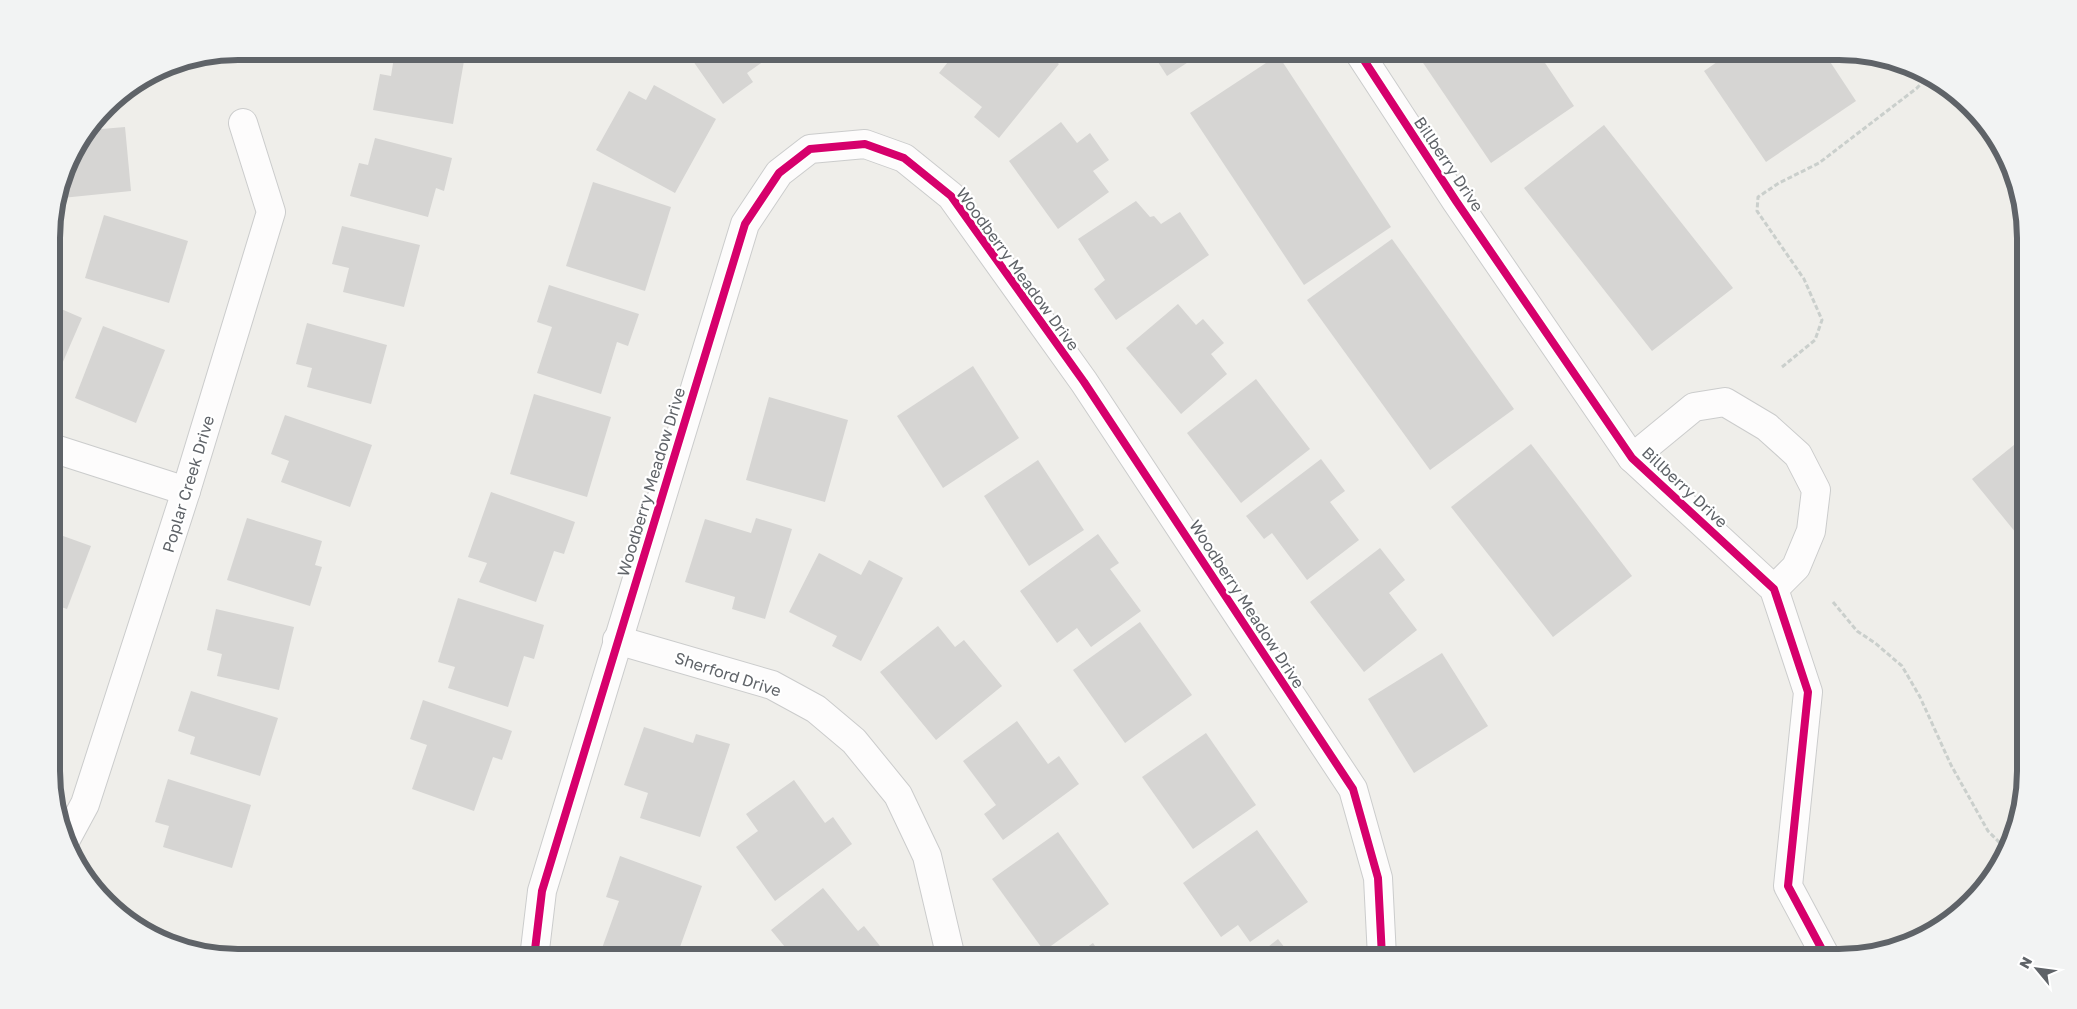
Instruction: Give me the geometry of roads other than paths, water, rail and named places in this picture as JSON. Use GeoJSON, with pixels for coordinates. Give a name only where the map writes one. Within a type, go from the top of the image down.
{"type":"FeatureCollection","features":[{"type":"Feature","properties":{"kind":"street","name":"Billberry Drive"},"geometry":{"type":"LineString","coordinates":[[1364,60],[1456,201],[1632,458],[1774,589],[1808,692],[1788,886],[1822,949]]}},
{"type":"Feature","properties":{"kind":"street","name":"Poplar Creek Drive"},"geometry":{"type":"LineString","coordinates":[[71,831],[85,804],[186,491],[271,212],[243,123]]}},
{"type":"Feature","properties":{"kind":"street","name":"Woodberry Meadow Drive"},"geometry":{"type":"LineString","coordinates":[[535,949],[542,891],[745,224],[779,173],[810,149],[865,144],[904,158],[951,196],[1084,382],[1353,789],[1378,878],[1382,949]]}},
{"type":"Feature","properties":{"kind":"street","name":"Billberry Drive"},"geometry":{"type":"LineString","coordinates":[[1632,458],[1694,407],[1725,402],[1768,427],[1792,449],[1798,455],[1816,490],[1812,531],[1796,567],[1774,589]]}},
{"type":"Feature","properties":{"kind":"street"},"geometry":{"type":"LineString","coordinates":[[60,451],[186,491]]}},
{"type":"Feature","properties":{"kind":"street","name":"Sherford Drive"},"geometry":{"type":"LineString","coordinates":[[617,640],[772,685],[816,709],[854,741],[898,795],[927,856],[949,949]]}}]}
